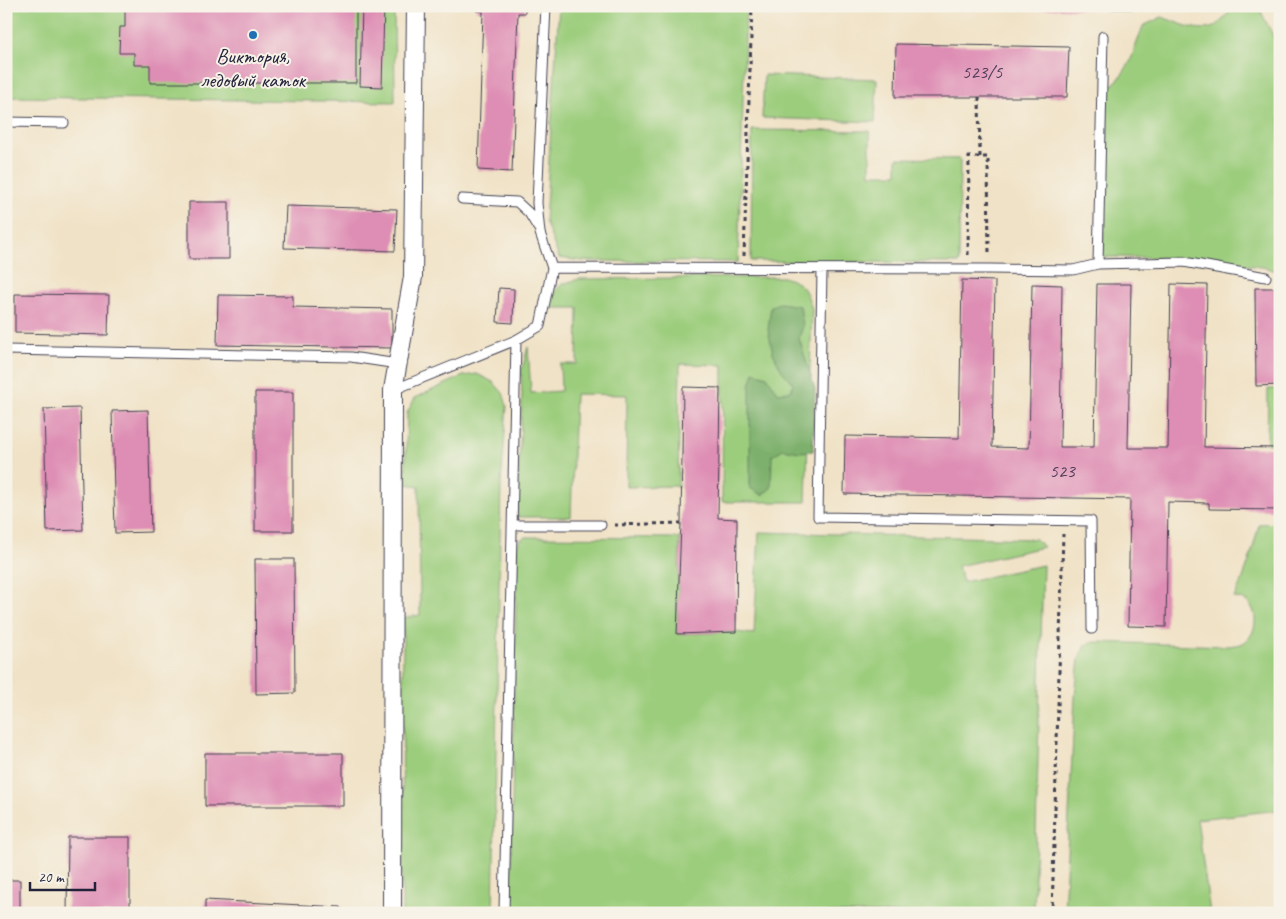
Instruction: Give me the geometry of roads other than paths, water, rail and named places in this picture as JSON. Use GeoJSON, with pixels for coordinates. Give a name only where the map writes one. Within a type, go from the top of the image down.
{"type":"FeatureCollection","features":[{"type":"Feature","properties":{"kind":"street"},"geometry":{"type":"LineString","coordinates":[[392,913],[393,390],[414,277],[416,6]]}},
{"type":"Feature","properties":{"kind":"lane"},"geometry":{"type":"LineString","coordinates":[[540,233],[537,203],[546,6]]}},
{"type":"Feature","properties":{"kind":"lane"},"geometry":{"type":"LineString","coordinates":[[1098,264],[1103,36]]}},
{"type":"Feature","properties":{"kind":"lane"},"geometry":{"type":"LineString","coordinates":[[6,122],[64,123]]}},
{"type":"Feature","properties":{"kind":"lane"},"geometry":{"type":"LineString","coordinates":[[393,390],[516,340],[540,326],[552,268],[540,233],[528,213],[517,202],[462,199]]}},
{"type":"Feature","properties":{"kind":"lane"},"geometry":{"type":"LineString","coordinates":[[552,268],[1073,270],[1098,264],[1184,262],[1266,278]]}},
{"type":"Feature","properties":{"kind":"lane"},"geometry":{"type":"LineString","coordinates":[[822,269],[818,517],[1091,521],[1092,629]]}},
{"type":"Feature","properties":{"kind":"lane"},"geometry":{"type":"LineString","coordinates":[[504,913],[516,340]]}},
{"type":"Feature","properties":{"kind":"lane"},"geometry":{"type":"LineString","coordinates":[[6,350],[350,356],[391,363],[398,371]]}},
{"type":"Feature","properties":{"kind":"lane"},"geometry":{"type":"LineString","coordinates":[[512,525],[601,525]]}},
{"type":"Feature","properties":{"kind":"place","name":"Виктория, ледовый каток"},"geometry":{"type":"Point","coordinates":[253,35]}}]}
